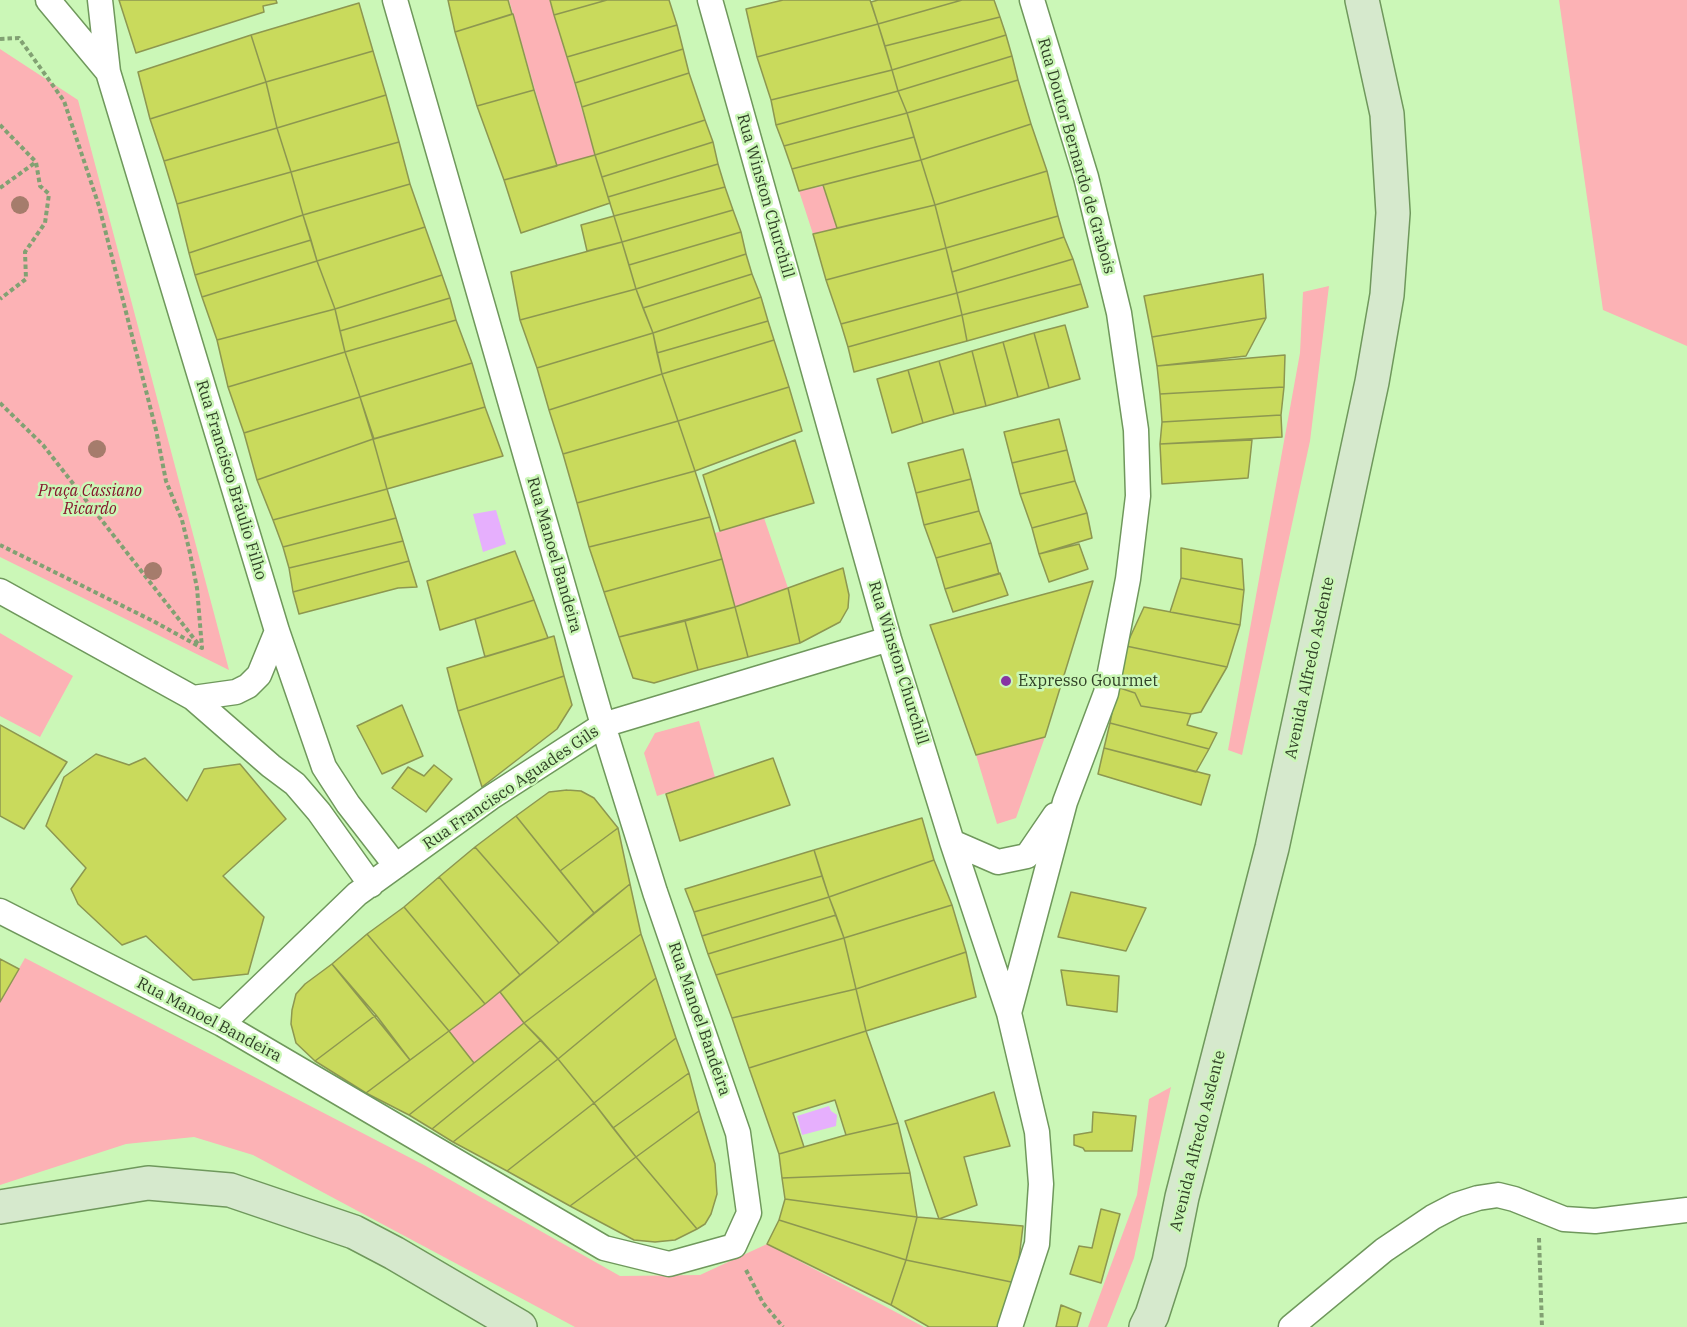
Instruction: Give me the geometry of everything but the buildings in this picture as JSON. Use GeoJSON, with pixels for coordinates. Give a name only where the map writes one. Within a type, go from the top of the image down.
{"type":"FeatureCollection","features":[{"type":"Feature","properties":{"kind":"street","name":"Rua Francisco Bráulio Filho"},"geometry":{"type":"LineString","coordinates":[[48,0],[108,72]]}},
{"type":"Feature","properties":{"kind":"street","name":"Rua Francisco Bráulio Filho"},"geometry":{"type":"LineString","coordinates":[[100,0],[108,72],[277,631],[324,767],[348,804],[396,866]]}},
{"type":"Feature","properties":{"kind":"street","name":"Rua Manoel Bandeira"},"geometry":{"type":"LineString","coordinates":[[0,911],[222,1024],[604,1248],[669,1264],[734,1246],[749,1213],[738,1132],[656,892],[603,725],[395,0]]}},
{"type":"Feature","properties":{"kind":"street","name":"Rua Winston Churchill"},"geometry":{"type":"LineString","coordinates":[[710,0],[889,639],[952,842],[1009,1013],[1037,1132],[1041,1184],[1038,1244],[1010,1327]]}},
{"type":"Feature","properties":{"kind":"street","name":"Rua Doutor Bernardo de Grabois"},"geometry":{"type":"LineString","coordinates":[[1009,1013],[1065,802],[1106,693],[1128,579],[1138,496],[1136,430],[1116,302],[1086,177],[1032,0]]}},
{"type":"Feature","properties":{"kind":"street","name":"Avenida Alfredo Asdente"},"geometry":{"type":"LineString","coordinates":[[1146,1327],[1169,1262],[1182,1197],[1272,848],[1372,382],[1387,295],[1393,213],[1387,114],[1362,0]]}},
{"type":"Feature","properties":{"kind":"street"},"geometry":{"type":"LineString","coordinates":[[0,591],[193,698],[295,784],[319,812],[371,885]]}},
{"type":"Feature","properties":{"kind":"street"},"geometry":{"type":"LineString","coordinates":[[193,698],[236,692],[248,686],[259,675],[277,631]]}},
{"type":"Feature","properties":{"kind":"street","name":"Rua Francisco Aguades Gils"},"geometry":{"type":"LineString","coordinates":[[222,1024],[357,894],[490,798],[603,725],[889,639]]}},
{"type":"Feature","properties":{"kind":"street"},"geometry":{"type":"LineString","coordinates":[[952,842],[998,862],[1027,856],[1065,802]]}},
{"type":"Feature","properties":{"kind":"street"},"geometry":{"type":"LineString","coordinates":[[0,1207],[148,1183],[230,1190],[354,1232],[520,1327]]}},
{"type":"Feature","properties":{"kind":"street"},"geometry":{"type":"LineString","coordinates":[[1291,1327],[1384,1250],[1432,1216],[1478,1198],[1498,1195],[1564,1219],[1595,1221],[1687,1210]]}},
{"type":"Feature","properties":{"kind":"path"},"geometry":{"type":"LineString","coordinates":[[0,39],[19,38],[63,101],[99,206],[156,429],[166,481],[182,520],[190,553],[197,588],[201,648]]}},
{"type":"Feature","properties":{"kind":"path"},"geometry":{"type":"LineString","coordinates":[[0,125],[36,162],[40,186],[49,194],[45,223],[25,252],[26,279],[0,299]]}},
{"type":"Feature","properties":{"kind":"path"},"geometry":{"type":"LineString","coordinates":[[0,188],[36,162]]}},
{"type":"Feature","properties":{"kind":"path"},"geometry":{"type":"LineString","coordinates":[[0,403],[43,445],[201,648]]}},
{"type":"Feature","properties":{"kind":"path"},"geometry":{"type":"LineString","coordinates":[[0,545],[153,621],[201,648]]}},
{"type":"Feature","properties":{"kind":"path"},"geometry":{"type":"LineString","coordinates":[[1538,1210],[1542,1327]]}},
{"type":"Feature","properties":{"kind":"path"},"geometry":{"type":"LineString","coordinates":[[734,1246],[763,1303],[783,1327]]}},
{"type":"Feature","properties":{"kind":"green space"},"geometry":{"type":"Polygon","coordinates":[[[509,0],[550,0],[595,155],[557,166],[509,0]]]}},
{"type":"Feature","properties":{"kind":"green space"},"geometry":{"type":"Polygon","coordinates":[[[1559,0],[1687,0],[1687,346],[1603,310],[1559,0]]]}},
{"type":"Feature","properties":{"kind":"green space","name":"Praça Cassiano Ricardo"},"geometry":{"type":"Polygon","coordinates":[[[0,49],[78,100],[229,670],[0,557],[0,49]]]}},
{"type":"Feature","properties":{"kind":"green space"},"geometry":{"type":"Polygon","coordinates":[[[823,186],[837,228],[813,234],[799,191],[823,186]]]}},
{"type":"Feature","properties":{"kind":"green space"},"geometry":{"type":"Polygon","coordinates":[[[1329,286],[1310,441],[1242,755],[1228,750],[1300,353],[1303,292],[1329,286]]]}},
{"type":"Feature","properties":{"kind":"green space"},"geometry":{"type":"Polygon","coordinates":[[[764,518],[788,588],[735,607],[715,533],[764,518]]]}},
{"type":"Feature","properties":{"kind":"green space"},"geometry":{"type":"Polygon","coordinates":[[[0,633],[73,676],[40,737],[0,716],[0,633]]]}},
{"type":"Feature","properties":{"kind":"green space"},"geometry":{"type":"Polygon","coordinates":[[[699,721],[715,777],[657,796],[644,753],[655,733],[699,721]]]}},
{"type":"Feature","properties":{"kind":"green space"},"geometry":{"type":"Polygon","coordinates":[[[1045,737],[1016,818],[997,824],[976,755],[1045,737]]]}},
{"type":"Feature","properties":{"kind":"green space"},"geometry":{"type":"Polygon","coordinates":[[[25,958],[424,1165],[620,1276],[700,1275],[767,1244],[924,1327],[575,1327],[253,1155],[194,1137],[126,1144],[0,1185],[0,1002],[25,958]]]}},
{"type":"Feature","properties":{"kind":"green space"},"geometry":{"type":"Polygon","coordinates":[[[500,992],[524,1023],[474,1063],[449,1031],[500,992]]]}},
{"type":"Feature","properties":{"kind":"green space"},"geometry":{"type":"Polygon","coordinates":[[[1171,1087],[1134,1258],[1107,1327],[1088,1327],[1137,1195],[1149,1099],[1171,1087]]]}},
{"type":"Feature","properties":{"kind":"shaded area"},"geometry":{"type":"Polygon","coordinates":[[[496,510],[506,544],[483,552],[473,514],[496,510]]]}},
{"type":"Feature","properties":{"kind":"shaded area"},"geometry":{"type":"Polygon","coordinates":[[[829,1106],[831,1111],[837,1115],[836,1126],[802,1135],[797,1116],[829,1106]]]}},
{"type":"Feature","properties":{"kind":"place","name":"Expresso Gourmet"},"geometry":{"type":"Point","coordinates":[1006,681]}}]}
